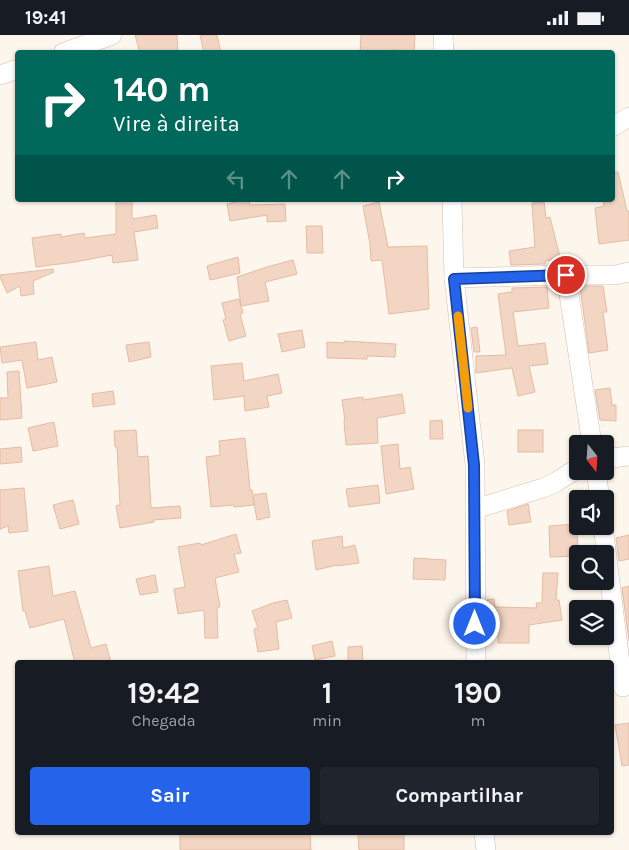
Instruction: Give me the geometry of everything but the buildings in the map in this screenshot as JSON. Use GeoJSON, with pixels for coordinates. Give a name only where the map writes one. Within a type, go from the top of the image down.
{"type":"FeatureCollection","features":[{"type":"Feature","properties":{"kind":"street"},"geometry":{"type":"LineString","coordinates":[[71,50],[112,35]]}},
{"type":"Feature","properties":{"kind":"street"},"geometry":{"type":"LineString","coordinates":[[442,35],[444,50]]}},
{"type":"Feature","properties":{"kind":"street"},"geometry":{"type":"LineString","coordinates":[[0,75],[15,70]]}},
{"type":"Feature","properties":{"kind":"street"},"geometry":{"type":"LineString","coordinates":[[615,125],[629,117]]}},
{"type":"Feature","properties":{"kind":"street"},"geometry":{"type":"LineString","coordinates":[[452,202],[454,279],[474,465],[476,660]]}},
{"type":"Feature","properties":{"kind":"street"},"geometry":{"type":"LineString","coordinates":[[454,279],[616,275],[629,272]]}},
{"type":"Feature","properties":{"kind":"street"},"geometry":{"type":"LineString","coordinates":[[566,275],[591,435]]}},
{"type":"Feature","properties":{"kind":"street"},"geometry":{"type":"LineString","coordinates":[[614,458],[629,456]]}},
{"type":"Feature","properties":{"kind":"street"},"geometry":{"type":"LineString","coordinates":[[475,509],[542,489],[569,474]]}},
{"type":"Feature","properties":{"kind":"street"},"geometry":{"type":"LineString","coordinates":[[604,535],[621,687]]}},
{"type":"Feature","properties":{"kind":"street"},"geometry":{"type":"LineString","coordinates":[[484,835],[486,850]]}},
{"type":"Feature","properties":{"kind":"slow traffic"},"geometry":{"type":"LineString","coordinates":[[458,316],[468,408]]}},
{"type":"Feature","properties":{"kind":"route"},"geometry":{"type":"LineString","coordinates":[[475,624],[474,465],[454,279],[566,275]]}}]}
